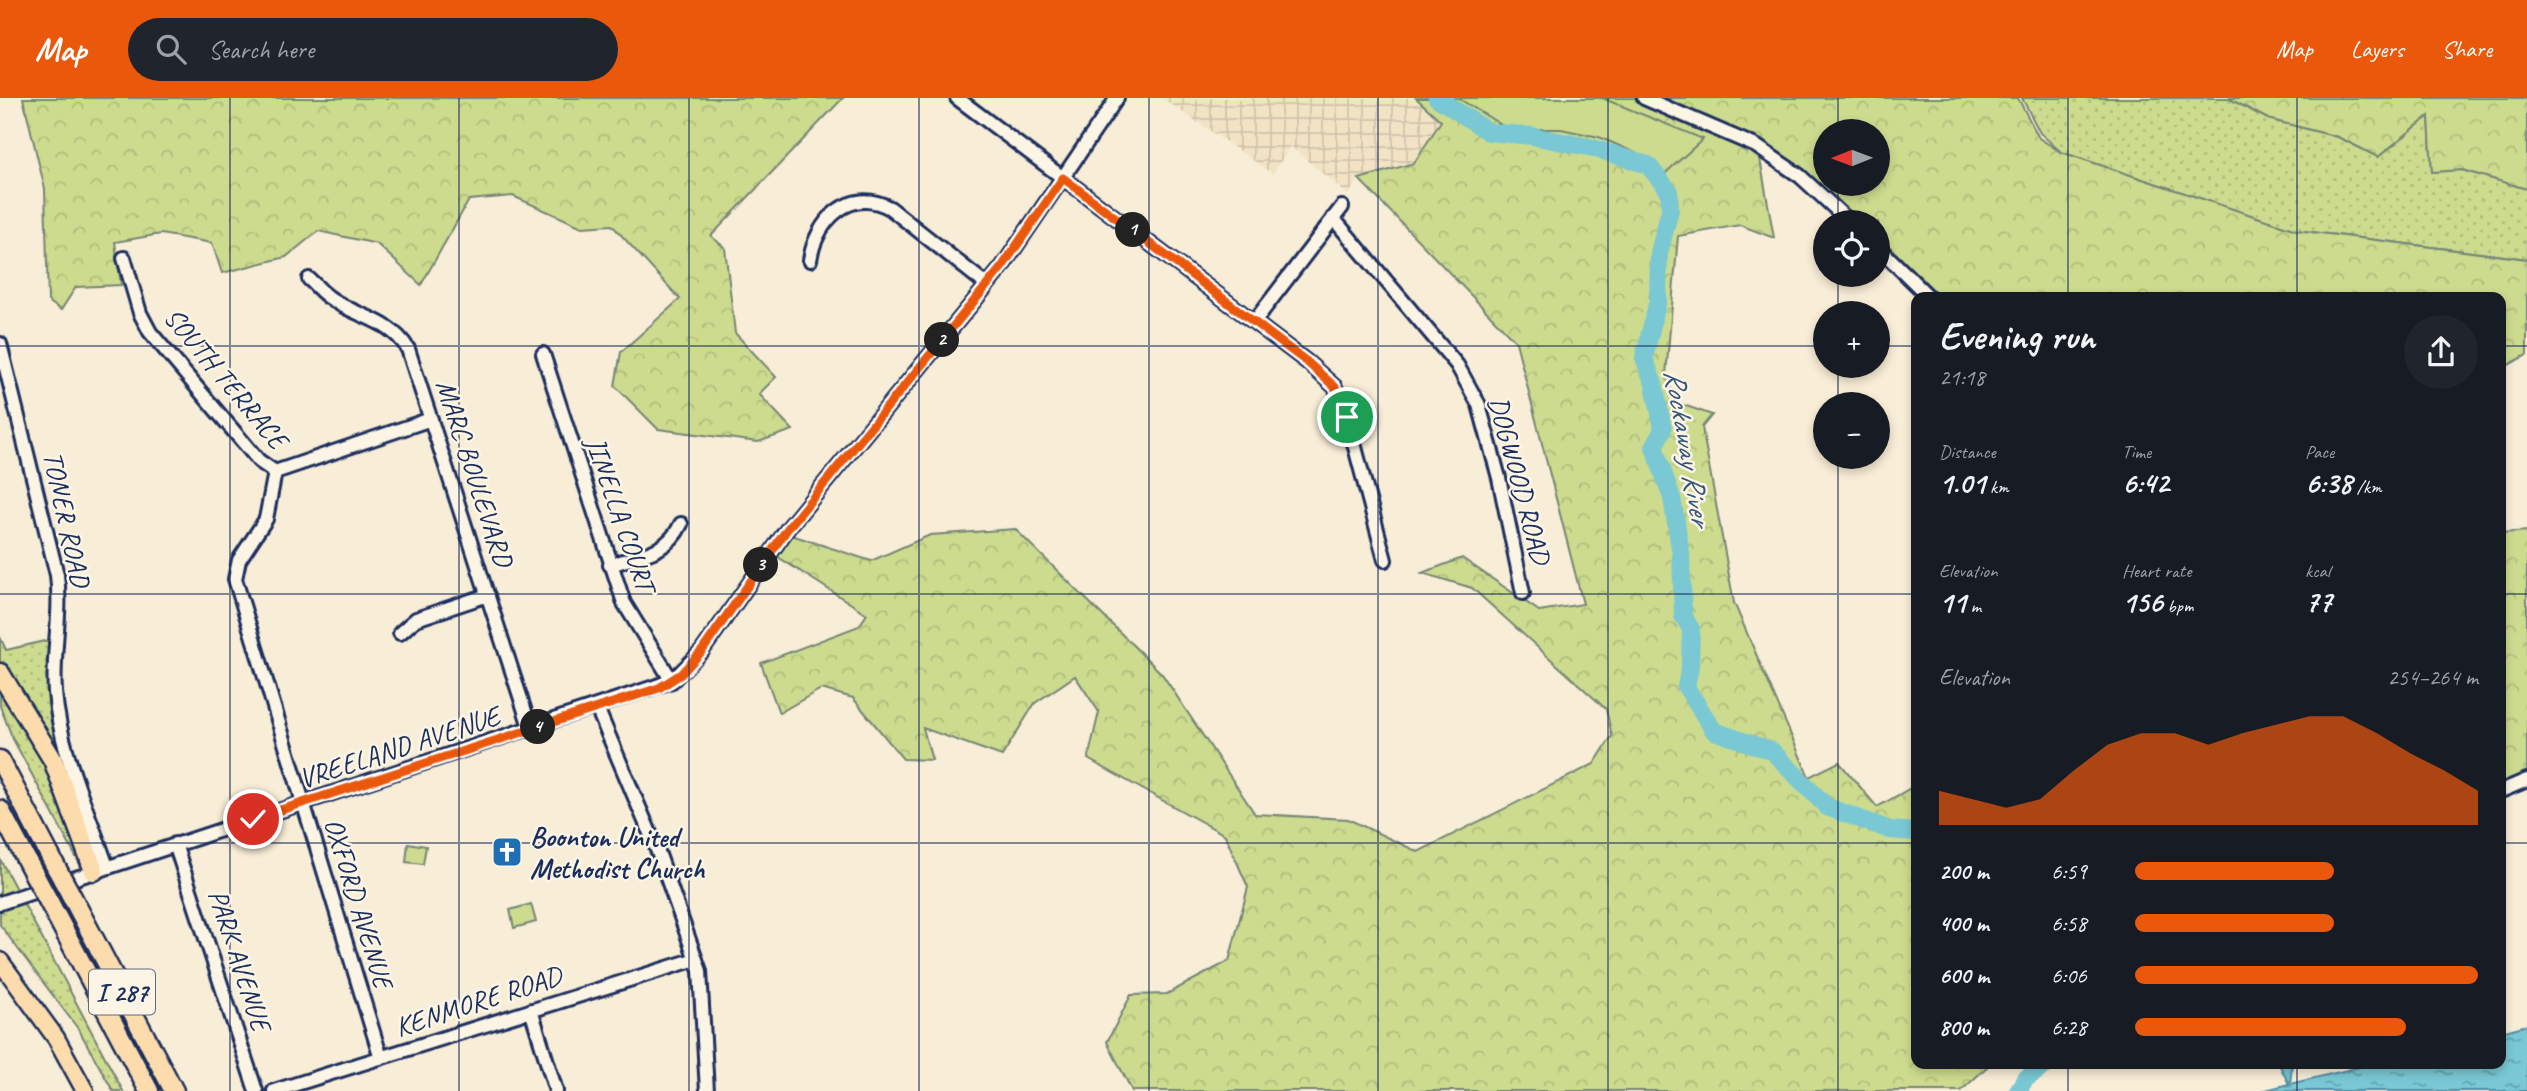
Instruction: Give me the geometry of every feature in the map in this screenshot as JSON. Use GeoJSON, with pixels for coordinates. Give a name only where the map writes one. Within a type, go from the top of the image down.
{"type":"FeatureCollection","features":[{"type":"Feature","properties":{"kind":"highway"},"geometry":{"type":"LineString","coordinates":[[0,673],[53,760],[101,869]]}},
{"type":"Feature","properties":{"kind":"highway","name":"I 287"},"geometry":{"type":"LineString","coordinates":[[0,760],[174,1091]]}},
{"type":"Feature","properties":{"kind":"highway","name":"I 287"},"geometry":{"type":"LineString","coordinates":[[0,810],[149,1091]]}},
{"type":"Feature","properties":{"kind":"main road"},"geometry":{"type":"LineString","coordinates":[[0,961],[51,1031],[85,1091]]}},
{"type":"Feature","properties":{"kind":"street"},"geometry":{"type":"LineString","coordinates":[[957,98],[1254,322],[1335,387],[1347,417],[1385,560]]}},
{"type":"Feature","properties":{"kind":"street","name":"VREELAND AVENUE"},"geometry":{"type":"LineString","coordinates":[[0,903],[531,730],[672,681],[702,651],[788,528],[987,285],[1117,98]]}},
{"type":"Feature","properties":{"kind":"street"},"geometry":{"type":"LineString","coordinates":[[1644,98],[1756,146],[1784,163],[1837,210]]}},
{"type":"Feature","properties":{"kind":"street"},"geometry":{"type":"LineString","coordinates":[[810,260],[813,239],[831,218],[852,203],[872,202],[890,208],[987,285]]}},
{"type":"Feature","properties":{"kind":"street"},"geometry":{"type":"LineString","coordinates":[[1254,322],[1342,207]]}},
{"type":"Feature","properties":{"kind":"street","name":"DOGWOOD ROAD"},"geometry":{"type":"LineString","coordinates":[[1333,218],[1458,365],[1479,405],[1499,478],[1523,593]]}},
{"type":"Feature","properties":{"kind":"street","name":"SOUTH TERRACE"},"geometry":{"type":"LineString","coordinates":[[124,258],[132,290],[150,332],[259,461],[275,472],[268,512],[239,560],[235,579],[302,804]]}},
{"type":"Feature","properties":{"kind":"street"},"geometry":{"type":"LineString","coordinates":[[1890,259],[1924,292]]}},
{"type":"Feature","properties":{"kind":"street","name":"MARC BOULEVARD"},"geometry":{"type":"LineString","coordinates":[[309,279],[330,299],[380,322],[396,334],[414,361],[531,730]]}},
{"type":"Feature","properties":{"kind":"street","name":"TONER ROAD"},"geometry":{"type":"LineString","coordinates":[[0,344],[57,575],[60,603],[55,671],[57,711],[101,869]]}},
{"type":"Feature","properties":{"kind":"street","name":"JINELLA COURT"},"geometry":{"type":"LineString","coordinates":[[542,354],[610,565],[634,622],[672,681]]}},
{"type":"Feature","properties":{"kind":"street"},"geometry":{"type":"LineString","coordinates":[[275,472],[431,419]]}},
{"type":"Feature","properties":{"kind":"street"},"geometry":{"type":"LineString","coordinates":[[610,565],[664,547],[674,539],[681,524]]}},
{"type":"Feature","properties":{"kind":"street"},"geometry":{"type":"LineString","coordinates":[[400,634],[416,619],[488,594]]}},
{"type":"Feature","properties":{"kind":"street"},"geometry":{"type":"LineString","coordinates":[[597,708],[658,852],[700,971],[707,1091]]}},
{"type":"Feature","properties":{"kind":"street"},"geometry":{"type":"LineString","coordinates":[[2506,789],[2527,780]]}},
{"type":"Feature","properties":{"kind":"street","name":"OXFORD AVENUE"},"geometry":{"type":"LineString","coordinates":[[302,804],[381,1058]]}},
{"type":"Feature","properties":{"kind":"street","name":"PARK AVENUE"},"geometry":{"type":"LineString","coordinates":[[175,844],[256,1091]]}},
{"type":"Feature","properties":{"kind":"street","name":"KENMORE ROAD"},"geometry":{"type":"LineString","coordinates":[[275,1091],[696,959]]}},
{"type":"Feature","properties":{"kind":"street"},"geometry":{"type":"LineString","coordinates":[[531,1010],[556,1091]]}},
{"type":"Feature","properties":{"kind":"shaded area"},"geometry":{"type":"Polygon","coordinates":[[[1162,98],[1416,98],[1441,121],[1414,163],[1359,179],[1348,195],[1290,146],[1273,174],[1162,98]]]}},
{"type":"Feature","properties":{"kind":"green space"},"geometry":{"type":"Polygon","coordinates":[[[23,98],[843,98],[711,236],[725,248],[735,333],[776,377],[759,394],[793,430],[758,442],[658,429],[615,386],[621,352],[680,299],[612,225],[582,227],[513,196],[469,200],[421,285],[377,244],[318,231],[286,257],[222,273],[212,243],[161,234],[115,242],[121,285],[76,287],[61,310],[48,301],[45,189],[23,98]]]}},
{"type":"Feature","properties":{"kind":"green space"},"geometry":{"type":"Polygon","coordinates":[[[1416,98],[2018,98],[2039,138],[2061,152],[2296,230],[2527,259],[2527,355],[2506,366],[2506,292],[1923,292],[1890,262],[1890,210],[1833,210],[1817,196],[1890,196],[1890,119],[1813,119],[1813,192],[1757,142],[1774,238],[1740,225],[1678,236],[1666,375],[1675,402],[1712,415],[1702,427],[1734,603],[1809,777],[1839,762],[1877,807],[1911,788],[1911,1069],[1985,1069],[1961,1091],[1132,1091],[1107,1042],[1131,995],[1167,994],[1229,961],[1248,887],[1225,835],[1088,759],[1099,712],[1075,676],[1035,703],[1002,756],[923,728],[932,760],[903,759],[853,698],[821,689],[779,713],[761,663],[859,626],[867,614],[767,550],[782,532],[871,561],[930,535],[1015,529],[1162,674],[1255,814],[1348,819],[1418,852],[1594,764],[1612,736],[1606,709],[1472,588],[1422,573],[1462,558],[1539,611],[1583,604],[1516,342],[1359,179],[1414,163],[1441,121],[1416,98]]]}},
{"type":"Feature","properties":{"kind":"green space"},"geometry":{"type":"Polygon","coordinates":[[[1458,98],[1602,98],[1703,139],[1659,179],[1652,160],[1599,137],[1561,129],[1508,129],[1458,98]]]}},
{"type":"Feature","properties":{"kind":"green space"},"geometry":{"type":"Polygon","coordinates":[[[2022,98],[2228,98],[2268,119],[2338,137],[2378,157],[2429,116],[2432,172],[2462,170],[2527,189],[2527,259],[2296,230],[2061,152],[2040,133],[2022,98]]]}},
{"type":"Feature","properties":{"kind":"green space"},"geometry":{"type":"Polygon","coordinates":[[[2228,98],[2527,98],[2527,189],[2462,170],[2432,172],[2429,116],[2378,157],[2338,137],[2268,119],[2228,98]]]}},
{"type":"Feature","properties":{"kind":"green space"},"geometry":{"type":"Polygon","coordinates":[[[2527,531],[2527,785],[2506,795],[2506,533],[2527,531]]]}},
{"type":"Feature","properties":{"kind":"green space"},"geometry":{"type":"Polygon","coordinates":[[[0,637],[6,650],[62,637],[58,714],[85,874],[13,739],[0,706],[0,637]]]}},
{"type":"Feature","properties":{"kind":"green space"},"geometry":{"type":"Polygon","coordinates":[[[408,843],[426,846],[423,864],[406,862],[408,843]]]}},
{"type":"Feature","properties":{"kind":"green space"},"geometry":{"type":"Polygon","coordinates":[[[0,859],[123,1091],[113,1091],[79,1030],[0,925],[0,859]]]}},
{"type":"Feature","properties":{"kind":"green space"},"geometry":{"type":"Polygon","coordinates":[[[531,904],[536,922],[514,928],[510,910],[531,904]]]}},
{"type":"Feature","properties":{"kind":"water"},"geometry":{"type":"Polygon","coordinates":[[[2527,1025],[2527,1091],[2262,1091],[2289,1084],[2282,1069],[2292,1069],[2290,1084],[2352,1069],[2506,1069],[2506,1031],[2527,1025]]]}},
{"type":"Feature","properties":{"kind":"waterway","name":"Rockaway River"},"geometry":{"type":"LineString","coordinates":[[1437,98],[1489,132],[1532,136],[1593,148],[1648,165],[1669,191],[1670,210],[1659,253],[1658,300],[1644,358],[1654,384],[1663,429],[1654,447],[1672,498],[1681,554],[1683,616],[1691,629],[1690,666],[1686,687],[1714,731],[1772,751],[1827,807],[1890,830],[1911,832]]}},
{"type":"Feature","properties":{"kind":"waterway","name":"Rockaway River"},"geometry":{"type":"LineString","coordinates":[[2018,1091],[2025,1079],[2040,1069]]}},
{"type":"Feature","properties":{"kind":"place","name":"Boonton United Methodist Church"},"geometry":{"type":"Point","coordinates":[507,852]}},
{"type":"Feature","properties":{"kind":"route"},"geometry":{"type":"LineString","coordinates":[[253,819],[659,688],[681,674],[702,651],[788,528],[1002,267],[1063,178],[1307,362],[1335,387],[1347,417]]}}]}
